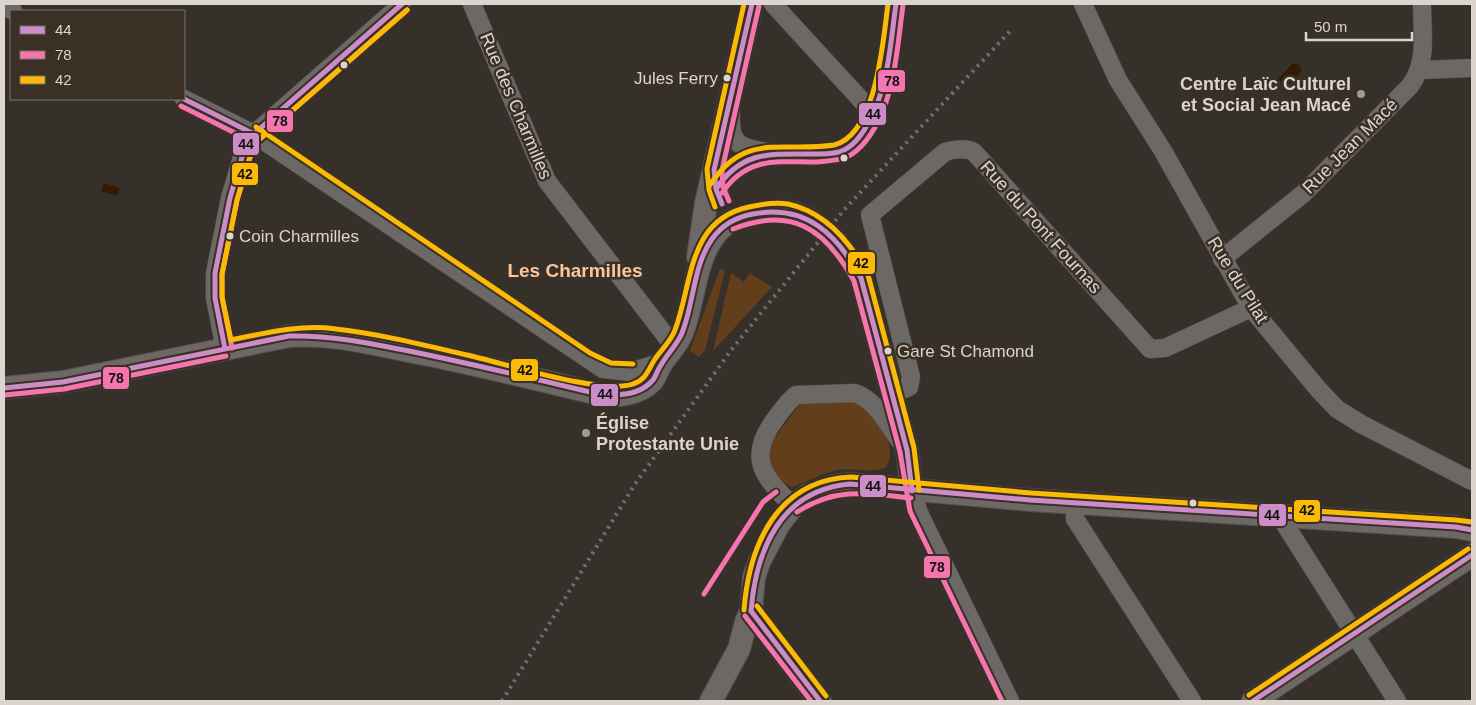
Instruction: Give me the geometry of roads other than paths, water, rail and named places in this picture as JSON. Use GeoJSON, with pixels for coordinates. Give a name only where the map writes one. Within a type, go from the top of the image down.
{"type":"FeatureCollection","features":[{"type":"Feature","properties":{"kind":"main road"},"geometry":{"type":"LineString","coordinates":[[4,388],[63,382],[288,336],[334,336],[466,362],[598,394],[611,396],[638,389],[651,381],[668,355],[688,314],[697,276],[703,220],[715,180],[733,83],[752,4]]}},
{"type":"Feature","properties":{"kind":"main road"},"geometry":{"type":"LineString","coordinates":[[715,180],[730,222]]}},
{"type":"Feature","properties":{"kind":"main road"},"geometry":{"type":"LineString","coordinates":[[697,276],[709,245],[719,230],[730,222],[746,215],[784,211],[798,215],[816,225],[844,250],[861,278],[899,392],[912,490]]}},
{"type":"Feature","properties":{"kind":"main road"},"geometry":{"type":"LineString","coordinates":[[710,701],[739,649],[751,611],[754,577],[760,560],[780,524],[793,506],[808,495],[833,486],[850,484],[1075,503],[1456,527],[1472,530]]}},
{"type":"Feature","properties":{"kind":"main road"},"geometry":{"type":"LineString","coordinates":[[1252,701],[1472,555]]}},
{"type":"Feature","properties":{"kind":"main road"},"geometry":{"type":"LineString","coordinates":[[751,611],[820,701]]}},
{"type":"Feature","properties":{"kind":"street"},"geometry":{"type":"LineString","coordinates":[[225,349],[215,298],[215,273],[240,156],[247,140],[252,133],[402,4]]}},
{"type":"Feature","properties":{"kind":"street","name":"Rue des Charmilles"},"geometry":{"type":"LineString","coordinates":[[472,4],[547,181],[668,355]]}},
{"type":"Feature","properties":{"kind":"street"},"geometry":{"type":"LineString","coordinates":[[773,4],[873,113]]}},
{"type":"Feature","properties":{"kind":"street"},"geometry":{"type":"LineString","coordinates":[[715,180],[722,177],[736,165],[760,156],[775,154],[831,154],[841,151],[857,138],[873,113],[881,91],[896,4]]}},
{"type":"Feature","properties":{"kind":"street","name":"Rue du Pilat"},"geometry":{"type":"LineString","coordinates":[[1084,4],[1118,80],[1163,151],[1251,308],[1318,389],[1337,409],[1361,424],[1472,481]]}},
{"type":"Feature","properties":{"kind":"street"},"geometry":{"type":"LineString","coordinates":[[1422,4],[1422,60],[1420,70],[1472,68]]}},
{"type":"Feature","properties":{"kind":"street","name":"Rue Jean Macé"},"geometry":{"type":"LineString","coordinates":[[1222,259],[1304,192],[1410,86],[1420,70]]}},
{"type":"Feature","properties":{"kind":"street"},"geometry":{"type":"LineString","coordinates":[[733,83],[731,120],[732,134],[736,142],[750,149],[775,154]]}},
{"type":"Feature","properties":{"kind":"street"},"geometry":{"type":"LineString","coordinates":[[185,100],[252,133],[603,369],[630,372],[668,355]]}},
{"type":"Feature","properties":{"kind":"street","name":"Rue du Pont Fournas"},"geometry":{"type":"LineString","coordinates":[[899,392],[909,387],[912,378],[870,215],[949,150],[970,150],[974,152],[1150,349],[1165,348],[1251,308]]}},
{"type":"Feature","properties":{"kind":"street"},"geometry":{"type":"LineString","coordinates":[[598,394],[603,369]]}},
{"type":"Feature","properties":{"kind":"street"},"geometry":{"type":"LineString","coordinates":[[793,506],[772,486],[760,464],[760,448],[765,433],[796,395],[855,393],[864,396],[877,409],[908,450]]}},
{"type":"Feature","properties":{"kind":"street"},"geometry":{"type":"LineString","coordinates":[[912,490],[920,513],[1010,701]]}},
{"type":"Feature","properties":{"kind":"street"},"geometry":{"type":"LineString","coordinates":[[1075,503],[1075,519],[1192,701]]}},
{"type":"Feature","properties":{"kind":"street"},"geometry":{"type":"LineString","coordinates":[[1279,515],[1397,701]]}},
{"type":"Feature","properties":{"kind":"railway"},"geometry":{"type":"LineString","coordinates":[[502,701],[635,484],[732,349],[844,210],[1012,29]]}},
{"type":"Feature","properties":{"kind":"place","name":"Jules Ferry"},"geometry":{"type":"Point","coordinates":[727,78]}},
{"type":"Feature","properties":{"kind":"place","name":"Centre Laïc Culturel et Social Jean Macé"},"geometry":{"type":"Point","coordinates":[1361,94]}},
{"type":"Feature","properties":{"kind":"place","name":"Coin Charmilles"},"geometry":{"type":"Point","coordinates":[230,236]}},
{"type":"Feature","properties":{"kind":"place","name":"Gare St Chamond"},"geometry":{"type":"Point","coordinates":[888,351]}},
{"type":"Feature","properties":{"kind":"place","name":"Église Protestante Unie"},"geometry":{"type":"Point","coordinates":[586,433]}},
{"type":"Feature","properties":{"kind":"district","name":"Les Charmilles"},"geometry":{"type":"Point","coordinates":[575,270]}}]}
